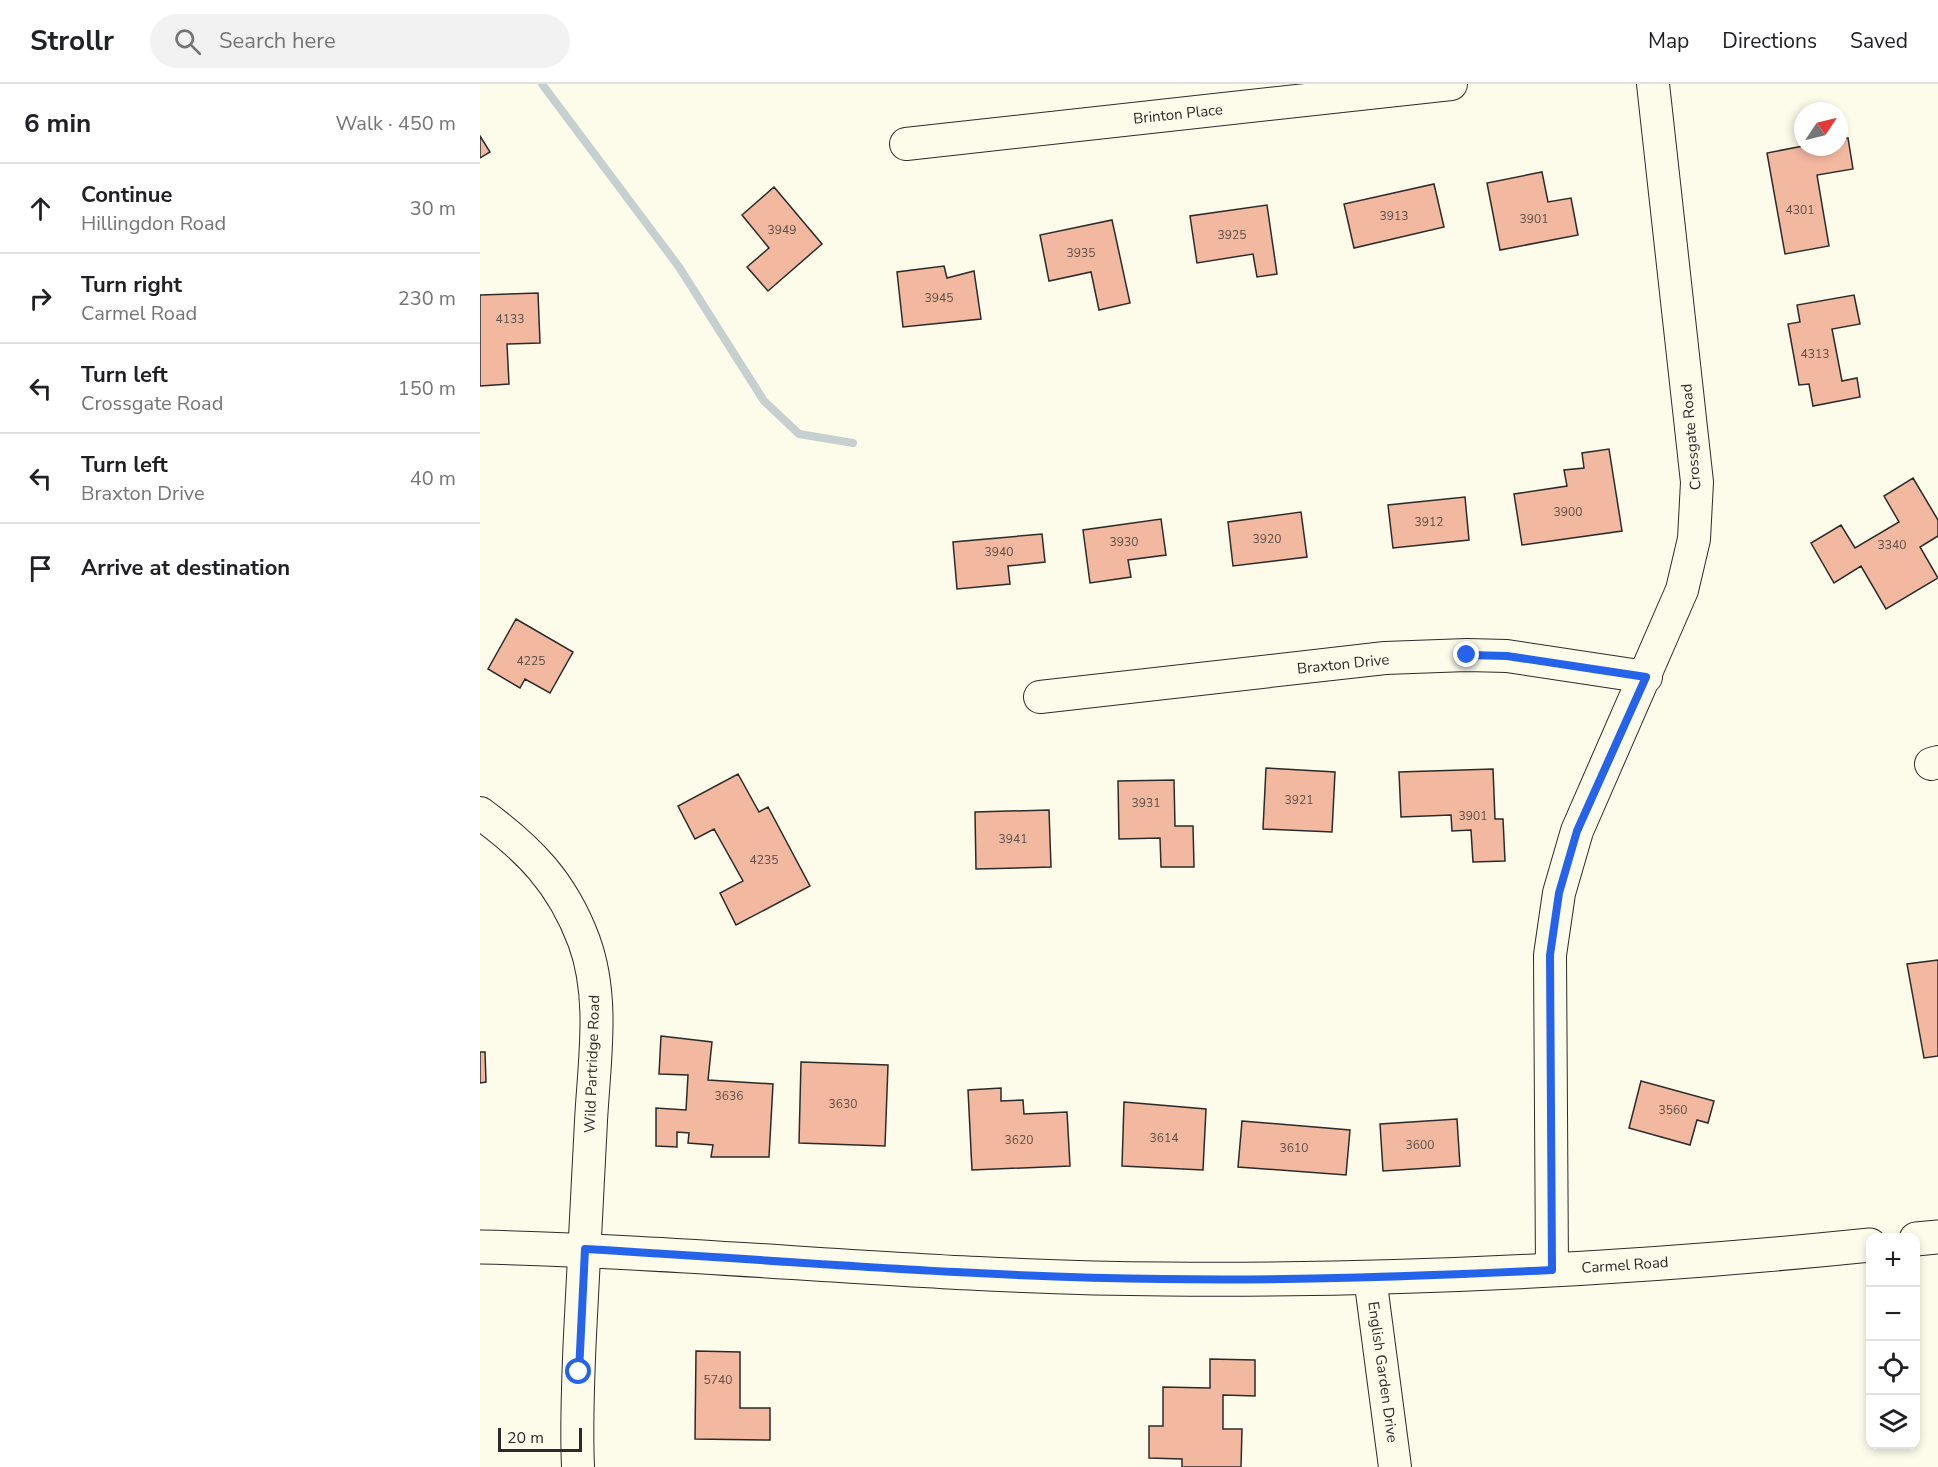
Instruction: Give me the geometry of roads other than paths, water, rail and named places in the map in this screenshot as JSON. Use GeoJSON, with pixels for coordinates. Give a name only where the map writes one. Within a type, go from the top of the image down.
{"type":"FeatureCollection","features":[{"type":"Feature","properties":{"kind":"main road"},"geometry":{"type":"LineString","coordinates":[[1920,1239],[1938,1237]]}},
{"type":"Feature","properties":{"kind":"main road","name":"Carmel Road"},"geometry":{"type":"LineString","coordinates":[[480,1247],[585,1249],[1164,1280],[1370,1278],[1552,1270],[1743,1258],[1866,1245]]}},
{"type":"Feature","properties":{"kind":"street","name":"Brinton Place"},"geometry":{"type":"LineString","coordinates":[[906,144],[1451,84]]}},
{"type":"Feature","properties":{"kind":"street","name":"Crossgate Road"},"geometry":{"type":"LineString","coordinates":[[1552,1270],[1550,955],[1559,893],[1577,831],[1682,590],[1694,538],[1697,482],[1653,84]]}},
{"type":"Feature","properties":{"kind":"street","name":"Braxton Drive"},"geometry":{"type":"LineString","coordinates":[[1040,697],[1386,658],[1467,655],[1507,656],[1646,677]]}},
{"type":"Feature","properties":{"kind":"street","name":"Wild Partridge Road"},"geometry":{"type":"LineString","coordinates":[[480,813],[518,841],[547,872],[570,908],[585,942],[592,970],[596,1028],[579,1372],[578,1467]]}},
{"type":"Feature","properties":{"kind":"street","name":"English Garden Drive"},"geometry":{"type":"LineString","coordinates":[[1370,1278],[1395,1467]]}},
{"type":"Feature","properties":{"kind":"waterway"},"geometry":{"type":"LineString","coordinates":[[542,84],[679,267],[764,401],[799,434],[853,443]]}}]}
